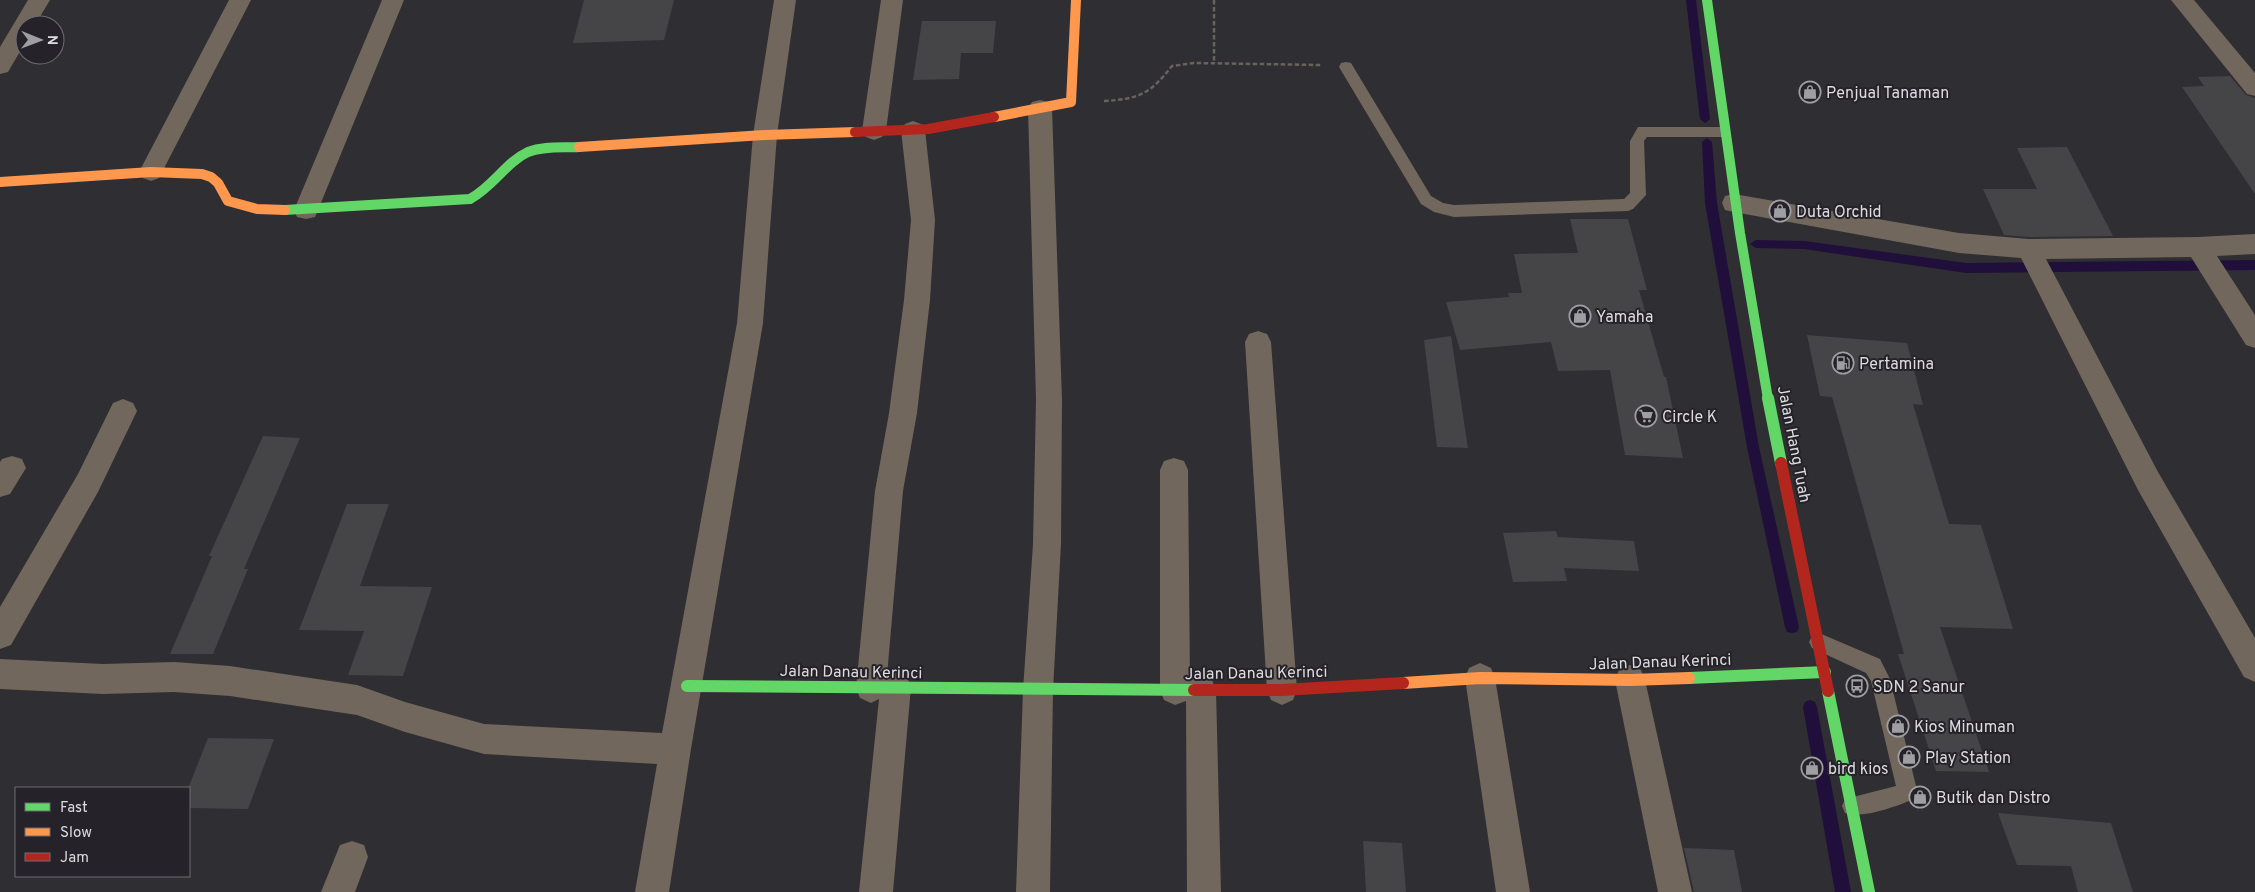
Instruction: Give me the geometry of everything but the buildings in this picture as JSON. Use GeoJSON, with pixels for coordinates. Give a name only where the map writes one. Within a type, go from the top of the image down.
{"type":"FeatureCollection","features":[{"type":"Feature","properties":{"kind":"street"},"geometry":{"type":"LineString","coordinates":[[0,66],[39,0]]}},
{"type":"Feature","properties":{"kind":"street"},"geometry":{"type":"LineString","coordinates":[[151,172],[240,0]]}},
{"type":"Feature","properties":{"kind":"street"},"geometry":{"type":"LineString","coordinates":[[306,210],[393,0]]}},
{"type":"Feature","properties":{"kind":"street"},"geometry":{"type":"LineString","coordinates":[[652,892],[675,749],[752,315],[766,135],[785,0]]}},
{"type":"Feature","properties":{"kind":"street"},"geometry":{"type":"LineString","coordinates":[[874,131],[892,0]]}},
{"type":"Feature","properties":{"kind":"street"},"geometry":{"type":"LineString","coordinates":[[0,182],[151,172],[202,174],[211,176],[218,183],[228,201],[245,207],[306,210],[470,199],[485,193],[523,155],[535,150],[766,135],[913,130],[943,127],[1071,102],[1076,0]]}},
{"type":"Feature","properties":{"kind":"street","name":"Jalan Hang Tuah"},"geometry":{"type":"LineString","coordinates":[[1707,0],[1723,132],[1734,203],[1772,417],[1869,892]]}},
{"type":"Feature","properties":{"kind":"street"},"geometry":{"type":"LineString","coordinates":[[2182,0],[2255,88]]}},
{"type":"Feature","properties":{"kind":"street"},"geometry":{"type":"LineString","coordinates":[[1033,892],[1038,690],[1046,544],[1049,400],[1040,108]]}},
{"type":"Feature","properties":{"kind":"street"},"geometry":{"type":"LineString","coordinates":[[876,892],[889,491],[903,413],[917,300],[923,220],[913,130]]}},
{"type":"Feature","properties":{"kind":"street"},"geometry":{"type":"LineString","coordinates":[[1734,203],[1959,243],[2034,261],[2204,259],[2255,244]]}},
{"type":"Feature","properties":{"kind":"street"},"geometry":{"type":"LineString","coordinates":[[2204,259],[2255,337]]}},
{"type":"Feature","properties":{"kind":"street"},"geometry":{"type":"LineString","coordinates":[[2034,261],[2148,480],[2255,667]]}},
{"type":"Feature","properties":{"kind":"street"},"geometry":{"type":"LineString","coordinates":[[1258,342],[1282,690]]}},
{"type":"Feature","properties":{"kind":"street"},"geometry":{"type":"LineString","coordinates":[[0,635],[88,483],[123,411]]}},
{"type":"Feature","properties":{"kind":"street"},"geometry":{"type":"LineString","coordinates":[[1174,470],[1188,690],[1204,892]]}},
{"type":"Feature","properties":{"kind":"street","name":"Jalan Danau Kerinci"},"geometry":{"type":"LineString","coordinates":[[687,686],[1038,690],[1282,690],[1480,678],[1630,680],[1825,672]]}},
{"type":"Feature","properties":{"kind":"street"},"geometry":{"type":"LineString","coordinates":[[0,674],[103,679],[174,677],[230,681],[356,700],[405,717],[484,740],[675,749]]}},
{"type":"Feature","properties":{"kind":"street"},"geometry":{"type":"LineString","coordinates":[[1480,678],[1513,892]]}},
{"type":"Feature","properties":{"kind":"street"},"geometry":{"type":"LineString","coordinates":[[1630,680],[1675,892]]}},
{"type":"Feature","properties":{"kind":"street"},"geometry":{"type":"LineString","coordinates":[[338,892],[352,857]]}},
{"type":"Feature","properties":{"kind":"lane"},"geometry":{"type":"LineString","coordinates":[[1346,67],[1426,200],[1439,208],[1454,211],[1628,206],[1638,195],[1636,141],[1643,131],[1723,132]]}},
{"type":"Feature","properties":{"kind":"lane"},"geometry":{"type":"LineString","coordinates":[[1819,642],[1873,666],[1880,679],[1906,786],[1904,793],[1897,796],[1852,806]]}},
{"type":"Feature","properties":{"kind":"path"},"geometry":{"type":"LineString","coordinates":[[1214,0],[1214,63]]}},
{"type":"Feature","properties":{"kind":"path"},"geometry":{"type":"LineString","coordinates":[[1071,102],[1130,100],[1148,93],[1156,87],[1172,66],[1214,63],[1330,65],[1346,67]]}},
{"type":"Feature","properties":{"kind":"waterway"},"geometry":{"type":"LineString","coordinates":[[1691,0],[1705,119]]}},
{"type":"Feature","properties":{"kind":"waterway"},"geometry":{"type":"LineString","coordinates":[[1707,142],[1711,203],[1753,447],[1792,627]]}},
{"type":"Feature","properties":{"kind":"waterway"},"geometry":{"type":"LineString","coordinates":[[1756,244],[1804,245],[1966,268],[2255,265]]}},
{"type":"Feature","properties":{"kind":"waterway"},"geometry":{"type":"LineString","coordinates":[[1810,707],[1843,892]]}},
{"type":"Feature","properties":{"kind":"traffic: fast"},"geometry":{"type":"LineString","coordinates":[[1707,0],[1722,117],[1740,233],[1781,463]]}},
{"type":"Feature","properties":{"kind":"traffic: fast"},"geometry":{"type":"LineString","coordinates":[[285,210],[470,199],[488,188],[526,153],[546,148],[579,147]]}},
{"type":"Feature","properties":{"kind":"traffic: fast"},"geometry":{"type":"LineString","coordinates":[[1689,678],[1825,672]]}},
{"type":"Feature","properties":{"kind":"traffic: fast"},"geometry":{"type":"LineString","coordinates":[[687,686],[1194,690]]}},
{"type":"Feature","properties":{"kind":"traffic: fast"},"geometry":{"type":"LineString","coordinates":[[1828,691],[1869,892]]}},
{"type":"Feature","properties":{"kind":"traffic: slow"},"geometry":{"type":"LineString","coordinates":[[994,117],[1071,102],[1076,0]]}},
{"type":"Feature","properties":{"kind":"traffic: slow"},"geometry":{"type":"LineString","coordinates":[[579,147],[765,135],[855,132]]}},
{"type":"Feature","properties":{"kind":"traffic: slow"},"geometry":{"type":"LineString","coordinates":[[0,182],[151,172],[202,174],[211,177],[218,183],[228,201],[257,209],[285,210]]}},
{"type":"Feature","properties":{"kind":"traffic: slow"},"geometry":{"type":"LineString","coordinates":[[1403,683],[1480,678],[1630,680],[1689,678]]}},
{"type":"Feature","properties":{"kind":"traffic: jam"},"geometry":{"type":"LineString","coordinates":[[855,132],[928,129],[994,117]]}},
{"type":"Feature","properties":{"kind":"traffic: jam"},"geometry":{"type":"LineString","coordinates":[[1781,463],[1828,691]]}},
{"type":"Feature","properties":{"kind":"traffic: jam"},"geometry":{"type":"LineString","coordinates":[[1194,690],[1282,690],[1403,683]]}},
{"type":"Feature","properties":{"kind":"place","name":"Penjual Tanaman"},"geometry":{"type":"Point","coordinates":[1810,92]}},
{"type":"Feature","properties":{"kind":"place","name":"Duta Orchid"},"geometry":{"type":"Point","coordinates":[1780,211]}},
{"type":"Feature","properties":{"kind":"place","name":"Yamaha"},"geometry":{"type":"Point","coordinates":[1580,316]}},
{"type":"Feature","properties":{"kind":"place","name":"Pertamina"},"geometry":{"type":"Point","coordinates":[1843,363]}},
{"type":"Feature","properties":{"kind":"place","name":"Circle K"},"geometry":{"type":"Point","coordinates":[1646,416]}},
{"type":"Feature","properties":{"kind":"place","name":"SDN 2 Sanur"},"geometry":{"type":"Point","coordinates":[1857,686]}},
{"type":"Feature","properties":{"kind":"place","name":"Kios Minuman"},"geometry":{"type":"Point","coordinates":[1898,726]}},
{"type":"Feature","properties":{"kind":"place","name":"Play Station"},"geometry":{"type":"Point","coordinates":[1909,757]}},
{"type":"Feature","properties":{"kind":"place","name":"bird kios"},"geometry":{"type":"Point","coordinates":[1812,768]}},
{"type":"Feature","properties":{"kind":"place","name":"Butik dan Distro"},"geometry":{"type":"Point","coordinates":[1920,797]}}]}
